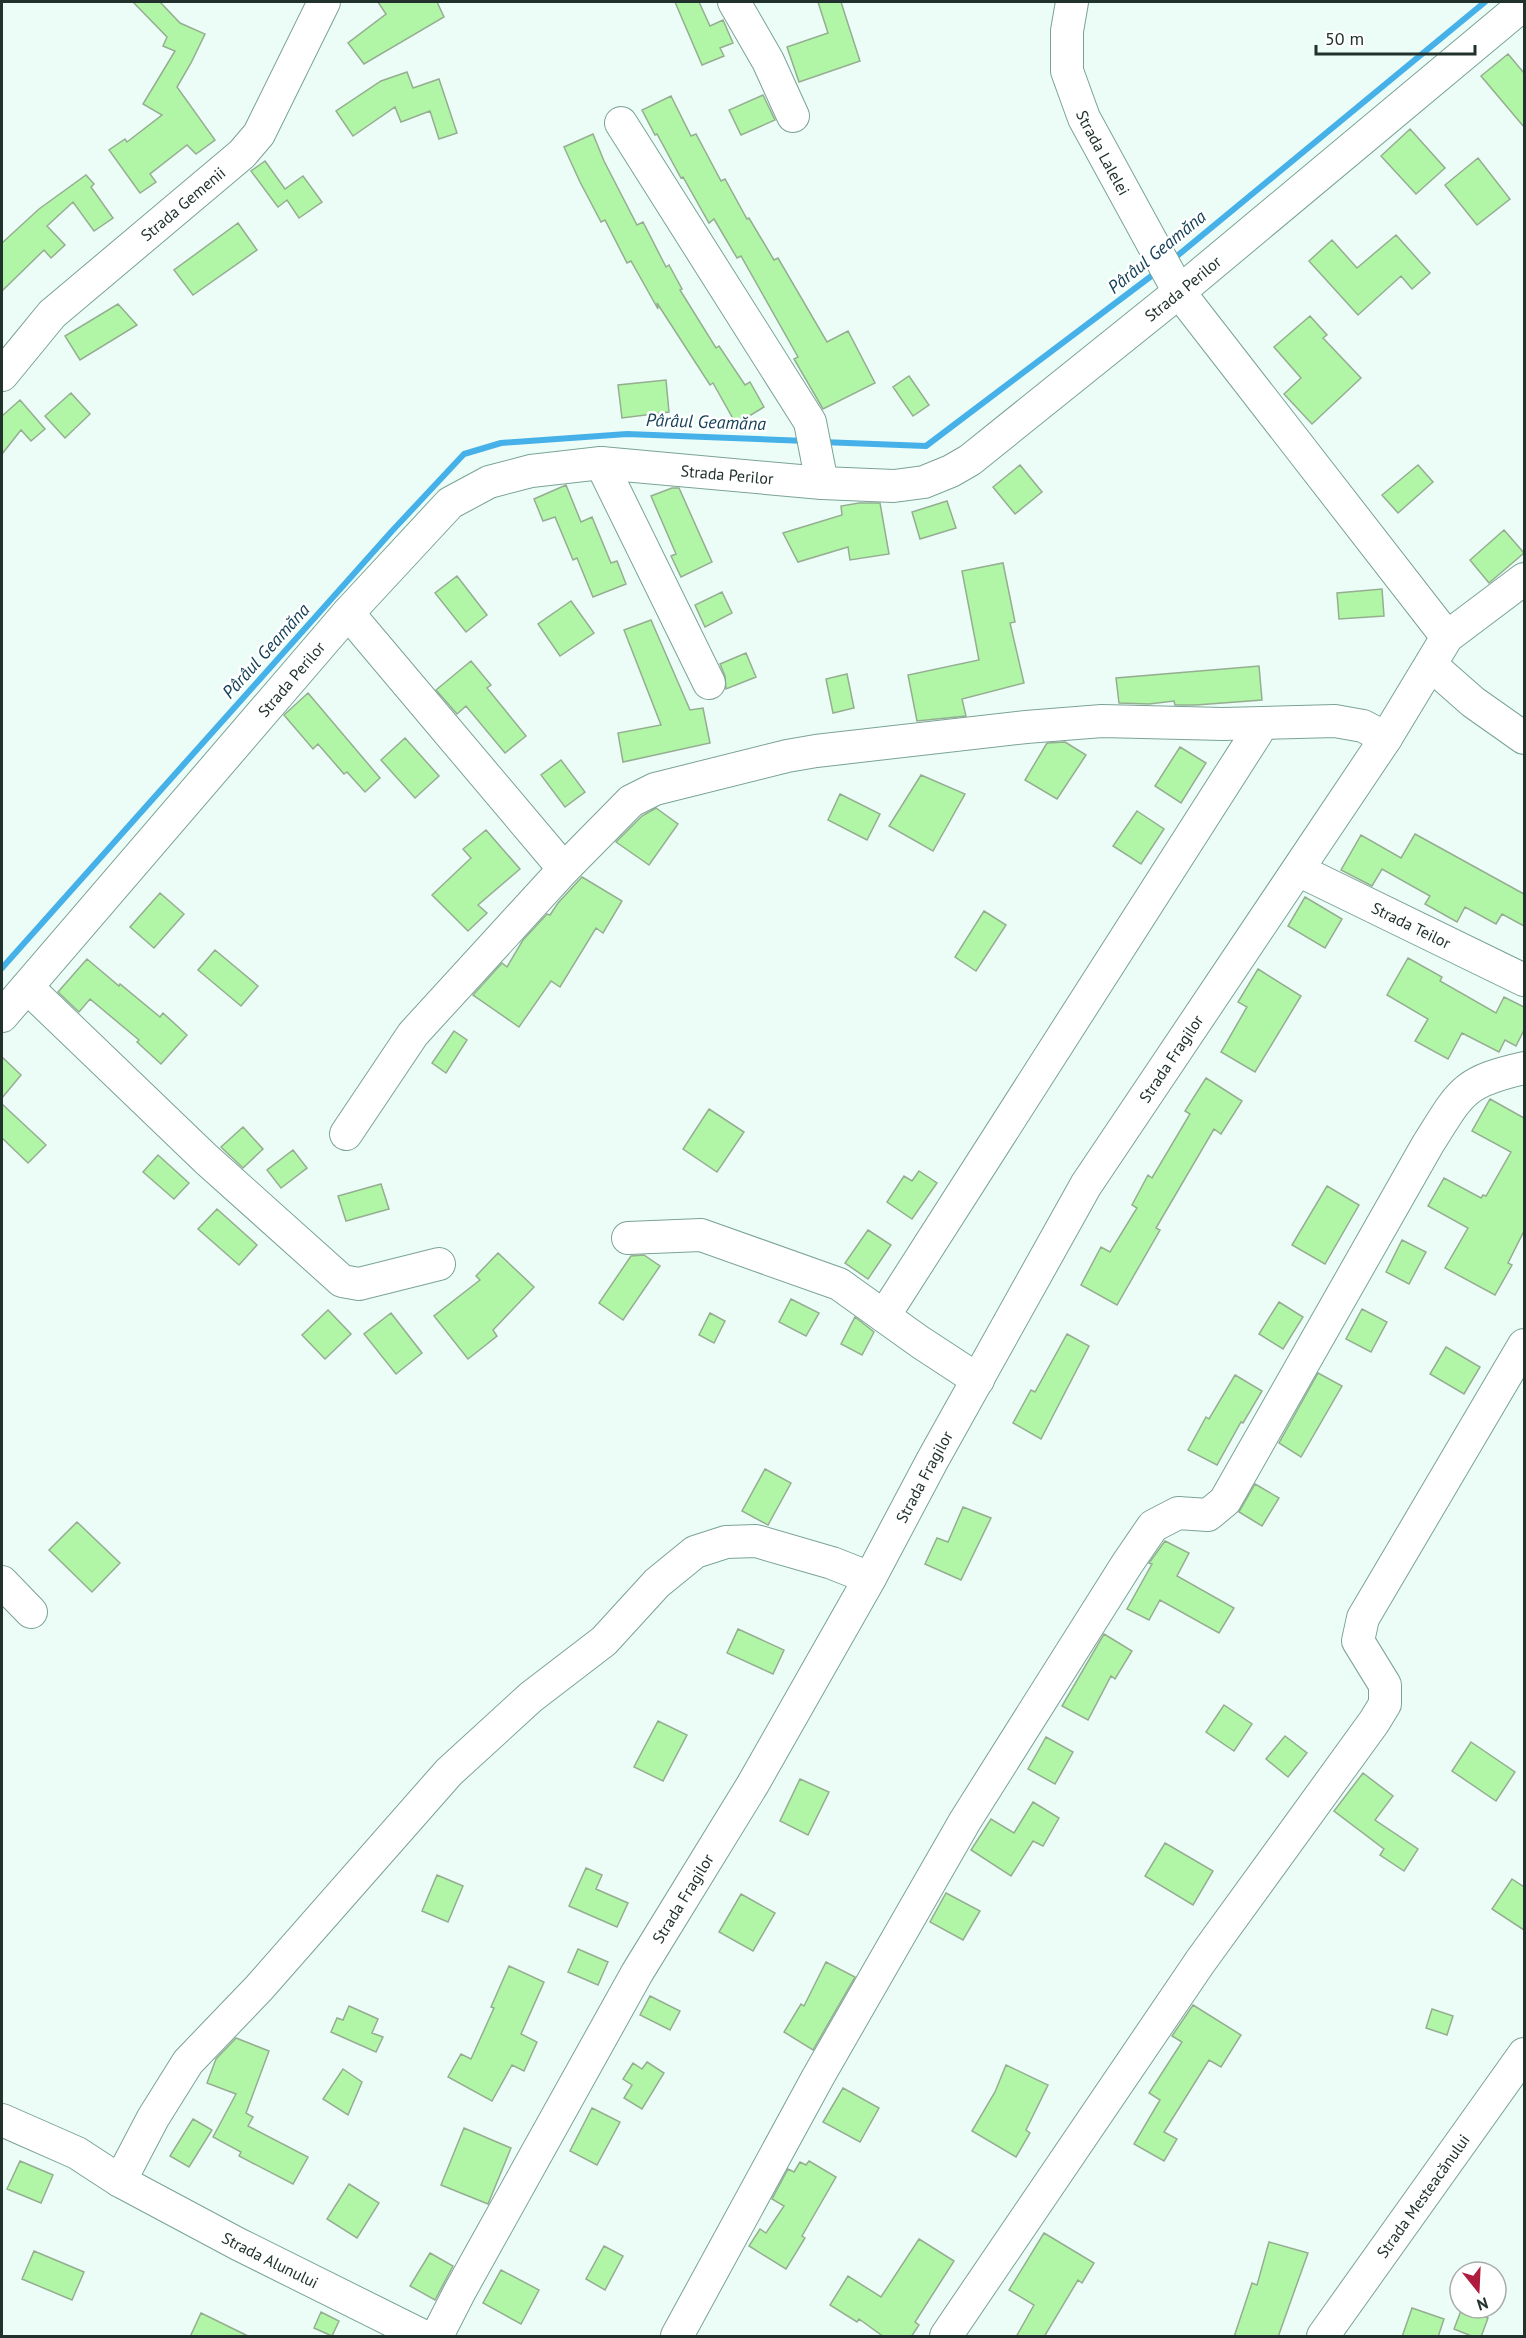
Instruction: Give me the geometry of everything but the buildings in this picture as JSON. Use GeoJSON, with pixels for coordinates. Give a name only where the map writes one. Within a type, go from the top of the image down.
{"type":"FeatureCollection","features":[{"type":"Feature","properties":{"kind":"street","name":"Strada Gemenii"},"geometry":{"type":"LineString","coordinates":[[2,375],[52,314],[242,154],[258,134],[324,2]]}},
{"type":"Feature","properties":{"kind":"street"},"geometry":{"type":"LineString","coordinates":[[734,2],[768,61],[793,116]]}},
{"type":"Feature","properties":{"kind":"street","name":"Strada Lalelei"},"geometry":{"type":"LineString","coordinates":[[1072,2],[1066,31],[1067,71],[1084,118],[1179,291],[1447,637]]}},
{"type":"Feature","properties":{"kind":"street","name":"Strada Perilor"},"geometry":{"type":"LineString","coordinates":[[2,1016],[348,613],[450,503],[489,482],[531,471],[601,463],[822,483],[894,486],[924,482],[951,471],[970,460],[1179,291],[1524,4]]}},
{"type":"Feature","properties":{"kind":"street"},"geometry":{"type":"LineString","coordinates":[[621,123],[810,422],[822,483]]}},
{"type":"Feature","properties":{"kind":"street"},"geometry":{"type":"LineString","coordinates":[[601,463],[709,682]]}},
{"type":"Feature","properties":{"kind":"street"},"geometry":{"type":"LineString","coordinates":[[1447,637],[1524,579]]}},
{"type":"Feature","properties":{"kind":"street"},"geometry":{"type":"LineString","coordinates":[[348,613],[564,869]]}},
{"type":"Feature","properties":{"kind":"street","name":"Strada Fragilor"},"geometry":{"type":"LineString","coordinates":[[437,2337],[460,2291],[637,1973],[753,1784],[870,1578],[1086,1185],[1386,738],[1447,637]]}},
{"type":"Feature","properties":{"kind":"street"},"geometry":{"type":"LineString","coordinates":[[1431,665],[1473,702],[1524,738]]}},
{"type":"Feature","properties":{"kind":"street"},"geometry":{"type":"LineString","coordinates":[[346,1134],[413,1034],[564,869],[631,801],[643,794],[787,756],[1026,727],[1102,721],[1263,723],[1335,721],[1363,726],[1386,738]]}},
{"type":"Feature","properties":{"kind":"street"},"geometry":{"type":"LineString","coordinates":[[884,1316],[1263,723]]}},
{"type":"Feature","properties":{"kind":"street","name":"Strada Teilor"},"geometry":{"type":"LineString","coordinates":[[1298,870],[1524,980]]}},
{"type":"Feature","properties":{"kind":"street"},"geometry":{"type":"LineString","coordinates":[[27,987],[206,1159],[342,1281],[359,1284],[439,1264]]}},
{"type":"Feature","properties":{"kind":"street"},"geometry":{"type":"LineString","coordinates":[[677,2337],[818,2077],[965,1821],[1127,1564],[1153,1526],[1178,1513],[1208,1515],[1225,1501],[1428,1144],[1458,1096],[1474,1083],[1494,1075],[1524,1068]]}},
{"type":"Feature","properties":{"kind":"street"},"geometry":{"type":"LineString","coordinates":[[628,1238],[701,1235],[839,1284],[978,1380]]}},
{"type":"Feature","properties":{"kind":"street"},"geometry":{"type":"LineString","coordinates":[[946,2337],[1200,1962],[1385,1704],[1385,1685],[1358,1641],[1363,1618],[1524,1345]]}},
{"type":"Feature","properties":{"kind":"street"},"geometry":{"type":"LineString","coordinates":[[120,2181],[153,2118],[189,2062],[259,1988],[449,1772],[531,1697],[604,1641],[657,1583],[695,1552],[726,1542],[756,1541],[832,1563],[870,1578]]}},
{"type":"Feature","properties":{"kind":"street"},"geometry":{"type":"LineString","coordinates":[[2,1582],[31,1612]]}},
{"type":"Feature","properties":{"kind":"street","name":"Strada Mesteacănului"},"geometry":{"type":"LineString","coordinates":[[1323,2337],[1524,2054]]}},
{"type":"Feature","properties":{"kind":"street","name":"Strada Alunului"},"geometry":{"type":"LineString","coordinates":[[2,2120],[77,2153],[120,2181],[248,2249],[423,2337]]}},
{"type":"Feature","properties":{"kind":"waterway","name":"Pârâul Geamăna"},"geometry":{"type":"LineString","coordinates":[[1171,261],[1485,2]]}},
{"type":"Feature","properties":{"kind":"waterway","name":"Pârâul Geamăna"},"geometry":{"type":"LineString","coordinates":[[822,442],[926,446],[1158,271]]}},
{"type":"Feature","properties":{"kind":"waterway","name":"Pârâul Geamăna"},"geometry":{"type":"LineString","coordinates":[[2,968],[392,531],[464,454],[501,443],[627,434],[806,441]]}}]}
